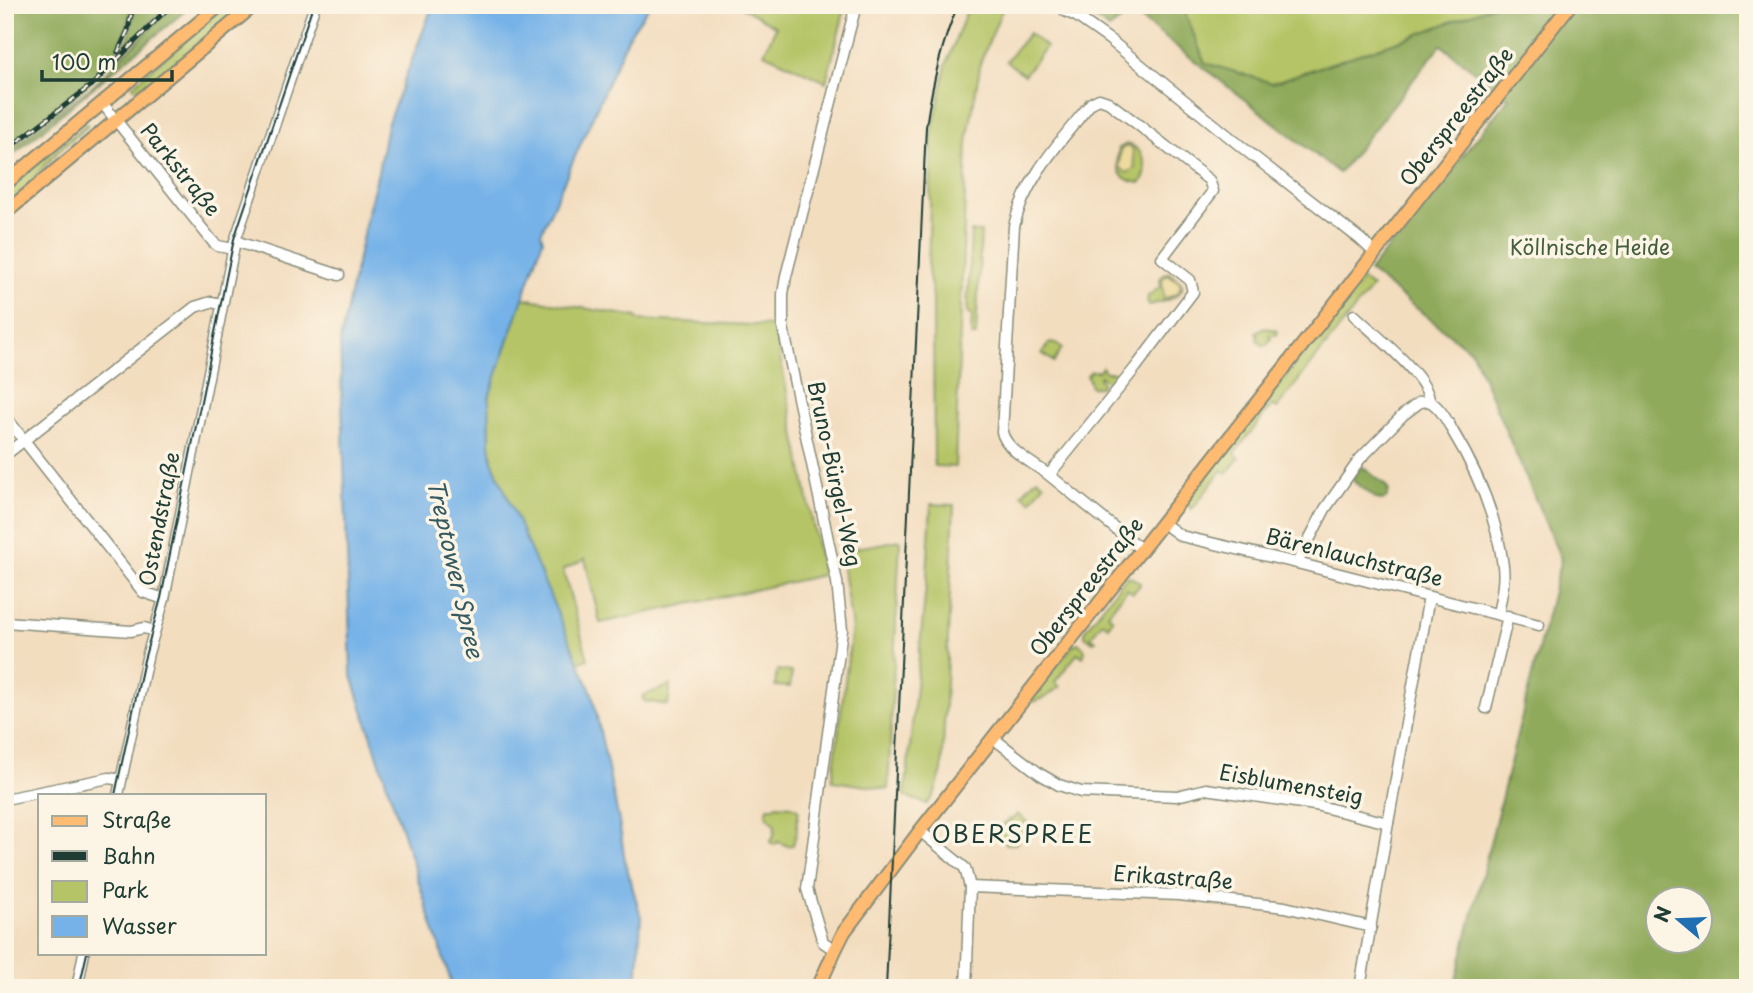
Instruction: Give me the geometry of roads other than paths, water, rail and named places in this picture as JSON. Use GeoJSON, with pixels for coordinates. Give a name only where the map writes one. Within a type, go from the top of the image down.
{"type":"FeatureCollection","features":[{"type":"Feature","properties":{"kind":"main road"},"geometry":{"type":"LineString","coordinates":[[5,184],[220,5]]}},
{"type":"Feature","properties":{"kind":"main road"},"geometry":{"type":"LineString","coordinates":[[5,213],[254,5]]}},
{"type":"Feature","properties":{"kind":"main road","name":"Oberspreestraße"},"geometry":{"type":"LineString","coordinates":[[818,988],[835,950],[855,916],[920,831],[1570,5]]}},
{"type":"Feature","properties":{"kind":"street","name":"Ostendstraße"},"geometry":{"type":"LineString","coordinates":[[118,794],[154,631],[164,599],[234,245],[315,5]]}},
{"type":"Feature","properties":{"kind":"street","name":"Bruno-Bürgel-Weg"},"geometry":{"type":"LineString","coordinates":[[835,950],[823,942],[807,889],[842,630],[837,582],[783,327],[783,294],[856,5]]}},
{"type":"Feature","properties":{"kind":"street"},"geometry":{"type":"LineString","coordinates":[[1065,11],[1110,40],[1375,253]]}},
{"type":"Feature","properties":{"kind":"street"},"geometry":{"type":"LineString","coordinates":[[1049,475],[1193,292],[1190,281],[1162,258],[1213,191],[1209,180],[1136,122],[1100,99],[1091,103],[1041,166],[1017,209],[1002,432],[1008,446],[1049,475],[1142,550]]}},
{"type":"Feature","properties":{"kind":"street","name":"Parkstraße"},"geometry":{"type":"LineString","coordinates":[[103,104],[214,242],[221,246],[234,245],[339,275]]}},
{"type":"Feature","properties":{"kind":"street"},"geometry":{"type":"LineString","coordinates":[[5,456],[194,307],[211,302],[222,304]]}},
{"type":"Feature","properties":{"kind":"street"},"geometry":{"type":"LineString","coordinates":[[1354,315],[1410,367],[1427,390],[1429,401]]}},
{"type":"Feature","properties":{"kind":"street"},"geometry":{"type":"LineString","coordinates":[[1297,563],[1325,509],[1360,459],[1412,407],[1419,402],[1429,401],[1434,404],[1463,447],[1472,467],[1489,508],[1504,568],[1503,615],[1486,708]]}},
{"type":"Feature","properties":{"kind":"street"},"geometry":{"type":"LineString","coordinates":[[5,416],[143,592],[164,599]]}},
{"type":"Feature","properties":{"kind":"street","name":"Bärenlauchstraße"},"geometry":{"type":"LineString","coordinates":[[1163,523],[1181,536],[1539,625]]}},
{"type":"Feature","properties":{"kind":"street"},"geometry":{"type":"LineString","coordinates":[[1360,988],[1429,597]]}},
{"type":"Feature","properties":{"kind":"street"},"geometry":{"type":"LineString","coordinates":[[5,622],[131,631],[144,628],[154,631]]}},
{"type":"Feature","properties":{"kind":"street","name":"Eisblumensteig"},"geometry":{"type":"LineString","coordinates":[[993,738],[1040,774],[1059,785],[1081,792],[1177,796],[1206,789],[1315,806],[1388,823]]}},
{"type":"Feature","properties":{"kind":"street"},"geometry":{"type":"LineString","coordinates":[[5,799],[109,778],[121,780]]}},
{"type":"Feature","properties":{"kind":"street"},"geometry":{"type":"LineString","coordinates":[[920,831],[965,868],[970,887],[967,988]]}},
{"type":"Feature","properties":{"kind":"street","name":"Erikastraße"},"geometry":{"type":"LineString","coordinates":[[970,887],[1179,895],[1284,907],[1371,927]]}},
{"type":"Feature","properties":{"kind":"street"},"geometry":{"type":"LineString","coordinates":[[77,988],[84,954]]}},
{"type":"Feature","properties":{"kind":"water","name":"Treptower Spree"},"geometry":{"type":"Polygon","coordinates":[[[433,5],[650,5],[629,35],[541,233],[543,240],[489,397],[492,461],[592,693],[625,861],[641,917],[637,988],[453,988],[351,673],[340,341],[387,125],[433,5]]]}},
{"type":"Feature","properties":{"kind":"tram line"},"geometry":{"type":"LineString","coordinates":[[115,794],[144,660],[161,598],[234,239],[313,5]]}},
{"type":"Feature","properties":{"kind":"tram line"},"geometry":{"type":"LineString","coordinates":[[886,988],[926,127],[938,65],[958,5]]}},
{"type":"Feature","properties":{"kind":"tram line"},"geometry":{"type":"LineString","coordinates":[[79,988],[87,954]]}},
{"type":"Feature","properties":{"kind":"railway"},"geometry":{"type":"LineString","coordinates":[[118,52],[128,30],[133,5]]}},
{"type":"Feature","properties":{"kind":"railway"},"geometry":{"type":"LineString","coordinates":[[5,151],[93,84],[171,5]]}},
{"type":"Feature","properties":{"kind":"district","name":"OBERSPREE"},"geometry":{"type":"Point","coordinates":[1013,835]}},
{"type":"Feature","properties":{"kind":"park label","name":"Köllnische Heide"},"geometry":{"type":"Point","coordinates":[1590,248]}}]}
